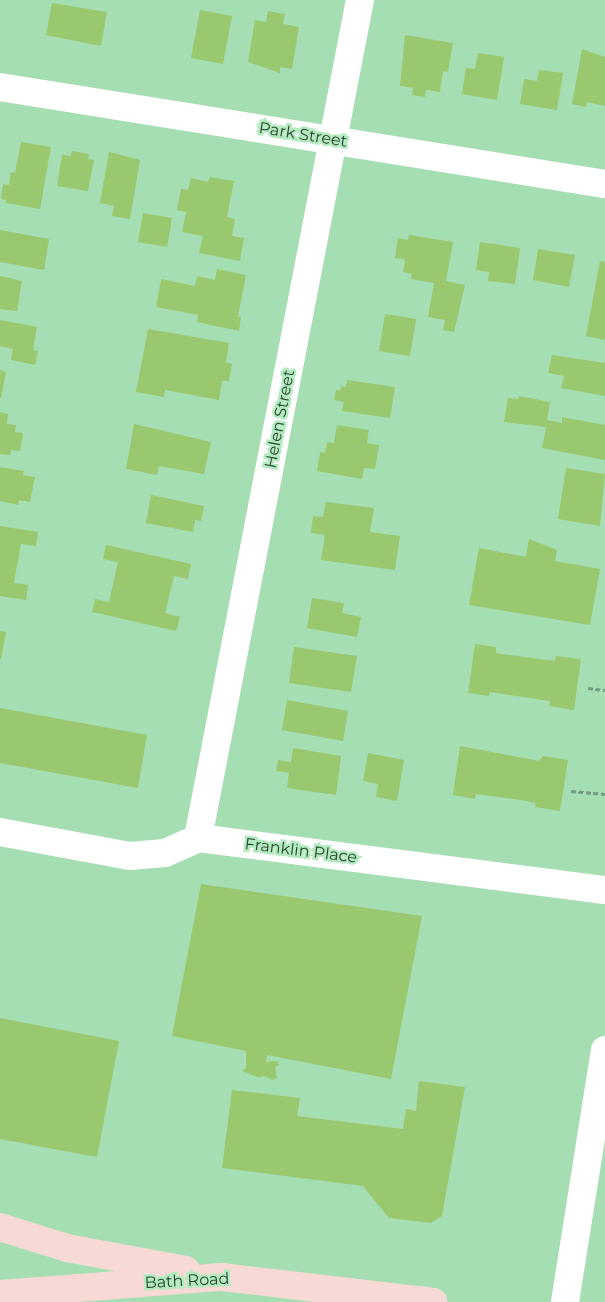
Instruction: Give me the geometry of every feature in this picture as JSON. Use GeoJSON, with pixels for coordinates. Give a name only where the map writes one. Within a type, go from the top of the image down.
{"type":"FeatureCollection","features":[{"type":"Feature","properties":{"kind":"main road"},"geometry":{"type":"LineString","coordinates":[[0,1227],[67,1248],[222,1277]]}},
{"type":"Feature","properties":{"kind":"main road","name":"Bath Road"},"geometry":{"type":"LineString","coordinates":[[0,1294],[222,1277],[434,1302]]}},
{"type":"Feature","properties":{"kind":"street","name":"Helen Street"},"geometry":{"type":"LineString","coordinates":[[198,838],[335,140],[360,0]]}},
{"type":"Feature","properties":{"kind":"street","name":"Park Street"},"geometry":{"type":"LineString","coordinates":[[0,87],[605,184]]}},
{"type":"Feature","properties":{"kind":"street"},"geometry":{"type":"LineString","coordinates":[[0,832],[148,856],[165,853],[198,838]]}},
{"type":"Feature","properties":{"kind":"street","name":"Franklin Place"},"geometry":{"type":"LineString","coordinates":[[198,838],[605,890]]}},
{"type":"Feature","properties":{"kind":"street"},"geometry":{"type":"LineString","coordinates":[[565,1302],[605,1050]]}},
{"type":"Feature","properties":{"kind":"path"},"geometry":{"type":"LineString","coordinates":[[588,688],[605,690]]}},
{"type":"Feature","properties":{"kind":"path"},"geometry":{"type":"LineString","coordinates":[[571,791],[605,794]]}},
{"type":"Feature","properties":{"kind":"building"},"geometry":{"type":"Polygon","coordinates":[[[52,3],[107,12],[101,46],[46,35],[52,3]]]}},
{"type":"Feature","properties":{"kind":"building"},"geometry":{"type":"Polygon","coordinates":[[[200,10],[232,16],[223,64],[191,58],[200,10]]]}},
{"type":"Feature","properties":{"kind":"building"},"geometry":{"type":"Polygon","coordinates":[[[268,11],[285,14],[283,24],[299,27],[292,69],[280,67],[280,73],[248,62],[255,20],[266,22],[268,11]]]}},
{"type":"Feature","properties":{"kind":"building"},"geometry":{"type":"Polygon","coordinates":[[[405,35],[453,43],[448,72],[443,71],[440,92],[426,90],[425,97],[412,95],[413,88],[400,86],[405,35]]]}},
{"type":"Feature","properties":{"kind":"building"},"geometry":{"type":"Polygon","coordinates":[[[582,49],[605,57],[605,106],[587,102],[586,107],[572,104],[582,49]]]}},
{"type":"Feature","properties":{"kind":"building"},"geometry":{"type":"Polygon","coordinates":[[[478,53],[504,57],[497,100],[462,94],[466,68],[475,69],[478,53]]]}},
{"type":"Feature","properties":{"kind":"building"},"geometry":{"type":"Polygon","coordinates":[[[539,70],[563,73],[557,110],[520,104],[524,79],[537,81],[539,70]]]}},
{"type":"Feature","properties":{"kind":"building"},"geometry":{"type":"Polygon","coordinates":[[[21,142],[51,147],[40,209],[6,203],[6,200],[1,199],[3,184],[9,185],[11,172],[15,173],[21,142]]]}},
{"type":"Feature","properties":{"kind":"building"},"geometry":{"type":"Polygon","coordinates":[[[72,151],[89,154],[88,159],[94,160],[88,191],[57,186],[62,155],[71,156],[72,151]]]}},
{"type":"Feature","properties":{"kind":"building"},"geometry":{"type":"Polygon","coordinates":[[[109,152],[140,160],[130,219],[112,216],[114,206],[100,203],[109,152]]]}},
{"type":"Feature","properties":{"kind":"building"},"geometry":{"type":"Polygon","coordinates":[[[210,177],[234,181],[227,217],[235,219],[232,236],[244,238],[240,261],[199,253],[203,236],[182,232],[186,212],[177,210],[181,189],[188,190],[191,178],[208,182],[210,177]]]}},
{"type":"Feature","properties":{"kind":"building"},"geometry":{"type":"Polygon","coordinates":[[[143,213],[172,218],[167,247],[138,242],[143,213]]]}},
{"type":"Feature","properties":{"kind":"building"},"geometry":{"type":"Polygon","coordinates":[[[0,230],[49,239],[44,270],[0,262],[0,230]]]}},
{"type":"Feature","properties":{"kind":"building"},"geometry":{"type":"Polygon","coordinates":[[[409,235],[453,242],[446,281],[465,285],[454,332],[443,330],[445,320],[428,317],[434,283],[411,279],[412,274],[403,272],[405,259],[395,258],[398,238],[408,240],[409,235]]]}},
{"type":"Feature","properties":{"kind":"building"},"geometry":{"type":"Polygon","coordinates":[[[480,242],[520,248],[515,284],[488,281],[489,272],[476,270],[480,242]]]}},
{"type":"Feature","properties":{"kind":"building"},"geometry":{"type":"Polygon","coordinates":[[[538,249],[575,255],[569,287],[533,280],[538,249]]]}},
{"type":"Feature","properties":{"kind":"building"},"geometry":{"type":"Polygon","coordinates":[[[600,261],[605,262],[605,340],[586,336],[600,261]]]}},
{"type":"Feature","properties":{"kind":"building"},"geometry":{"type":"Polygon","coordinates":[[[217,269],[246,275],[238,317],[241,317],[239,331],[197,322],[198,315],[156,307],[161,279],[195,286],[197,276],[215,280],[217,269]]]}},
{"type":"Feature","properties":{"kind":"building"},"geometry":{"type":"Polygon","coordinates":[[[0,276],[22,281],[17,311],[0,309],[0,276]]]}},
{"type":"Feature","properties":{"kind":"building"},"geometry":{"type":"Polygon","coordinates":[[[385,314],[416,319],[410,356],[379,351],[385,314]]]}},
{"type":"Feature","properties":{"kind":"building"},"geometry":{"type":"Polygon","coordinates":[[[0,320],[37,327],[33,350],[38,351],[35,365],[11,360],[13,349],[0,346],[0,320]]]}},
{"type":"Feature","properties":{"kind":"building"},"geometry":{"type":"Polygon","coordinates":[[[148,329],[229,343],[226,362],[232,364],[229,381],[222,381],[219,400],[165,390],[164,397],[136,392],[148,329]]]}},
{"type":"Feature","properties":{"kind":"building"},"geometry":{"type":"Polygon","coordinates":[[[552,355],[605,363],[605,396],[561,388],[564,376],[548,373],[552,355]]]}},
{"type":"Feature","properties":{"kind":"building"},"geometry":{"type":"Polygon","coordinates":[[[0,370],[6,372],[1,398],[0,398],[0,370]]]}},
{"type":"Feature","properties":{"kind":"building"},"geometry":{"type":"Polygon","coordinates":[[[347,380],[395,387],[390,418],[342,411],[344,402],[334,400],[336,390],[340,391],[341,386],[346,387],[347,380]]]}},
{"type":"Feature","properties":{"kind":"building"},"geometry":{"type":"Polygon","coordinates":[[[519,396],[550,402],[547,420],[562,423],[562,417],[605,425],[605,460],[542,448],[546,427],[504,422],[508,398],[518,399],[519,396]]]}},
{"type":"Feature","properties":{"kind":"building"},"geometry":{"type":"Polygon","coordinates":[[[0,412],[8,414],[7,424],[16,425],[15,432],[23,433],[20,451],[11,450],[10,455],[0,454],[0,412]]]}},
{"type":"Feature","properties":{"kind":"building"},"geometry":{"type":"Polygon","coordinates":[[[134,424],[211,442],[204,474],[159,466],[157,475],[126,469],[134,424]]]}},
{"type":"Feature","properties":{"kind":"building"},"geometry":{"type":"Polygon","coordinates":[[[337,425],[369,430],[367,443],[379,445],[375,469],[364,468],[362,479],[317,471],[320,452],[325,453],[327,442],[334,443],[337,425]]]}},
{"type":"Feature","properties":{"kind":"building"},"geometry":{"type":"Polygon","coordinates":[[[0,467],[24,471],[23,475],[35,477],[30,502],[19,500],[18,505],[0,501],[0,467]]]}},
{"type":"Feature","properties":{"kind":"building"},"geometry":{"type":"Polygon","coordinates":[[[566,468],[605,474],[600,526],[558,519],[566,468]]]}},
{"type":"Feature","properties":{"kind":"building"},"geometry":{"type":"Polygon","coordinates":[[[151,495],[204,506],[201,521],[195,520],[193,532],[146,523],[151,495]]]}},
{"type":"Feature","properties":{"kind":"building"},"geometry":{"type":"Polygon","coordinates":[[[326,502],[374,508],[370,532],[400,536],[395,570],[321,560],[325,535],[311,533],[313,516],[323,517],[326,502]]]}},
{"type":"Feature","properties":{"kind":"building"},"geometry":{"type":"Polygon","coordinates":[[[0,526],[38,532],[36,546],[21,544],[14,583],[28,585],[26,600],[0,596],[0,526]]]}},
{"type":"Feature","properties":{"kind":"building"},"geometry":{"type":"Polygon","coordinates":[[[529,539],[557,550],[555,561],[600,569],[590,625],[469,605],[479,548],[526,557],[529,539]]]}},
{"type":"Feature","properties":{"kind":"building"},"geometry":{"type":"Polygon","coordinates":[[[106,545],[191,564],[188,579],[174,576],[165,613],[180,617],[176,631],[92,612],[95,599],[109,602],[118,562],[103,559],[106,545]]]}},
{"type":"Feature","properties":{"kind":"building"},"geometry":{"type":"Polygon","coordinates":[[[312,598],[344,603],[342,613],[361,617],[357,637],[307,628],[312,598]]]}},
{"type":"Feature","properties":{"kind":"building"},"geometry":{"type":"Polygon","coordinates":[[[0,631],[6,632],[1,659],[0,659],[0,631]]]}},
{"type":"Feature","properties":{"kind":"building"},"geometry":{"type":"Polygon","coordinates":[[[475,644],[496,647],[496,653],[555,661],[556,656],[581,659],[574,710],[549,706],[550,701],[490,692],[489,696],[468,693],[475,644]]]}},
{"type":"Feature","properties":{"kind":"building"},"geometry":{"type":"Polygon","coordinates":[[[294,647],[357,656],[351,692],[289,683],[294,647]]]}},
{"type":"Feature","properties":{"kind":"building"},"geometry":{"type":"Polygon","coordinates":[[[287,700],[348,711],[343,741],[282,730],[287,700]]]}},
{"type":"Feature","properties":{"kind":"building"},"geometry":{"type":"Polygon","coordinates":[[[0,708],[147,735],[138,788],[0,763],[0,708]]]}},
{"type":"Feature","properties":{"kind":"building"},"geometry":{"type":"Polygon","coordinates":[[[460,746],[539,761],[543,756],[568,760],[560,811],[535,807],[536,803],[521,800],[476,794],[475,799],[453,795],[460,746]]]}},
{"type":"Feature","properties":{"kind":"building"},"geometry":{"type":"Polygon","coordinates":[[[293,748],[341,756],[336,795],[287,788],[289,773],[276,771],[278,760],[291,762],[293,748]]]}},
{"type":"Feature","properties":{"kind":"building"},"geometry":{"type":"Polygon","coordinates":[[[368,753],[404,760],[397,801],[376,797],[378,784],[363,781],[368,753]]]}},
{"type":"Feature","properties":{"kind":"building"},"geometry":{"type":"Polygon","coordinates":[[[201,884],[422,916],[391,1079],[267,1055],[266,1062],[277,1061],[279,1065],[275,1067],[277,1078],[273,1080],[264,1076],[260,1078],[242,1071],[246,1068],[246,1051],[172,1036],[201,884]]]}},
{"type":"Feature","properties":{"kind":"building"},"geometry":{"type":"Polygon","coordinates":[[[0,1018],[119,1041],[97,1157],[0,1139],[0,1018]]]}},
{"type":"Feature","properties":{"kind":"building"},"geometry":{"type":"Polygon","coordinates":[[[419,1081],[465,1087],[442,1216],[431,1223],[389,1218],[363,1186],[222,1168],[232,1090],[300,1098],[297,1116],[403,1129],[406,1109],[416,1111],[419,1081]]]}}]}
